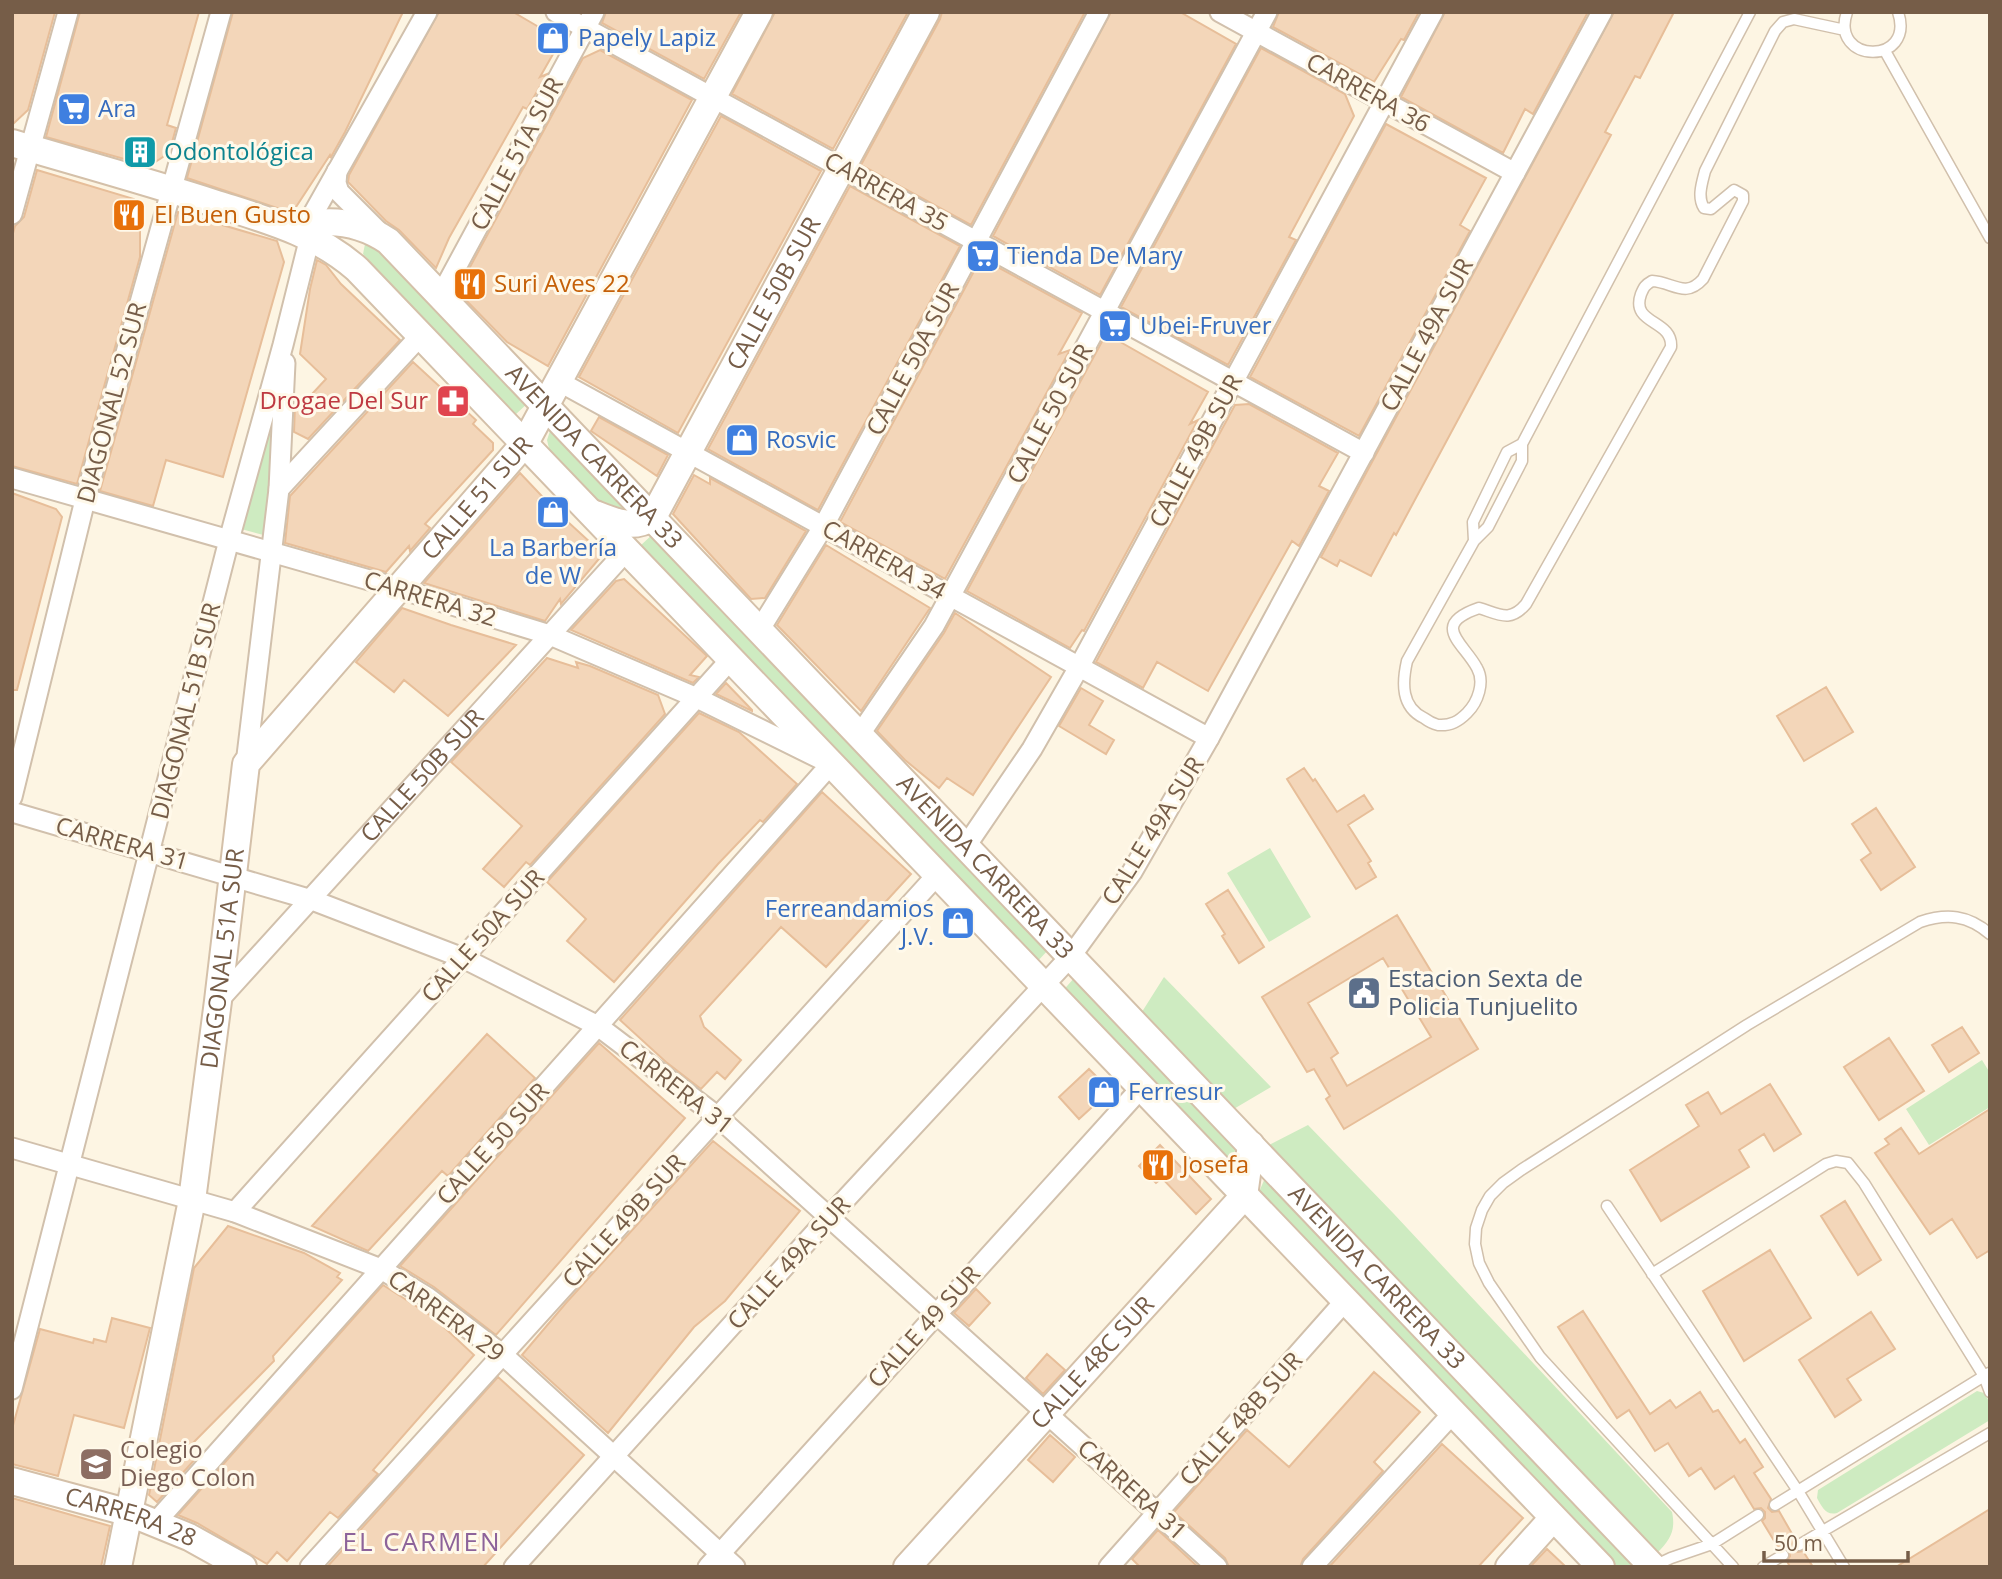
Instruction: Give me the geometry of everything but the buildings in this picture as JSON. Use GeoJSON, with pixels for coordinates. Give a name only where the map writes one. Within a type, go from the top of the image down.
{"type":"FeatureCollection","features":[{"type":"Feature","properties":{"kind":"main road","name":"CALLE 51 SUR"},"geometry":{"type":"LineString","coordinates":[[246,764],[525,443],[759,12]]}},
{"type":"Feature","properties":{"kind":"main road","name":"CALLE 50B SUR"},"geometry":{"type":"LineString","coordinates":[[653,517],[926,12]]}},
{"type":"Feature","properties":{"kind":"main road","name":"AVENIDA CARRERA 33"},"geometry":{"type":"LineString","coordinates":[[21,145],[304,230],[357,269],[1601,1567]]}},
{"type":"Feature","properties":{"kind":"main road","name":"AVENIDA CARRERA 33"},"geometry":{"type":"LineString","coordinates":[[304,230],[335,222],[350,223],[388,240],[1654,1567]]}},
{"type":"Feature","properties":{"kind":"main road"},"geometry":{"type":"LineString","coordinates":[[590,512],[624,524],[643,522],[653,517]]}},
{"type":"Feature","properties":{"kind":"main road","name":"DIAGONAL 51A SUR"},"geometry":{"type":"LineString","coordinates":[[118,1567],[192,1200],[246,764]]}},
{"type":"Feature","properties":{"kind":"main road"},"geometry":{"type":"LineString","coordinates":[[1244,1196],[1251,1145]]}},
{"type":"Feature","properties":{"kind":"main road","name":"CALLE 48C SUR"},"geometry":{"type":"LineString","coordinates":[[907,1567],[1244,1196]]}},
{"type":"Feature","properties":{"kind":"main road","name":"CARRERA 28"},"geometry":{"type":"LineString","coordinates":[[12,1481],[155,1523],[189,1537],[243,1567]]}},
{"type":"Feature","properties":{"kind":"main road"},"geometry":{"type":"LineString","coordinates":[[1509,1567],[1553,1518]]}},
{"type":"Feature","properties":{"kind":"street"},"geometry":{"type":"LineString","coordinates":[[12,214],[21,145],[68,12]]}},
{"type":"Feature","properties":{"kind":"street","name":"DIAGONAL 52 SUR"},"geometry":{"type":"LineString","coordinates":[[12,797],[85,500],[221,12]]}},
{"type":"Feature","properties":{"kind":"street","name":"DIAGONAL 51B SUR"},"geometry":{"type":"LineString","coordinates":[[12,1388],[229,540],[283,345],[304,230],[427,12]]}},
{"type":"Feature","properties":{"kind":"street","name":"CARRERA 35"},"geometry":{"type":"LineString","coordinates":[[556,12],[590,20],[713,98],[1364,453]]}},
{"type":"Feature","properties":{"kind":"street","name":"CALLE 50A SUR"},"geometry":{"type":"LineString","coordinates":[[760,629],[823,527],[1099,12]]}},
{"type":"Feature","properties":{"kind":"street","name":"CARRERA 36"},"geometry":{"type":"LineString","coordinates":[[1220,12],[1515,173]]}},
{"type":"Feature","properties":{"kind":"street","name":"CALLE 50 SUR"},"geometry":{"type":"LineString","coordinates":[[860,734],[934,626],[1267,12]]}},
{"type":"Feature","properties":{"kind":"street","name":"CALLE 49B SUR"},"geometry":{"type":"LineString","coordinates":[[966,846],[1032,749],[1079,667],[1433,12]]}},
{"type":"Feature","properties":{"kind":"street","name":"CALLE 49A SUR"},"geometry":{"type":"LineString","coordinates":[[514,1567],[830,1216],[1071,956],[1132,872],[1209,738],[1602,12]]}},
{"type":"Feature","properties":{"kind":"street","name":"CALLE 51A SUR"},"geometry":{"type":"LineString","coordinates":[[441,295],[590,20]]}},
{"type":"Feature","properties":{"kind":"street"},"geometry":{"type":"LineString","coordinates":[[337,171],[336,183],[339,192],[388,240]]}},
{"type":"Feature","properties":{"kind":"street"},"geometry":{"type":"LineString","coordinates":[[279,489],[421,335]]}},
{"type":"Feature","properties":{"kind":"street","name":"DIAGONAL 51A SUR"},"geometry":{"type":"LineString","coordinates":[[246,764],[279,489],[286,375],[283,345]]}},
{"type":"Feature","properties":{"kind":"street","name":"CARRERA 34"},"geometry":{"type":"LineString","coordinates":[[558,382],[1209,738]]}},
{"type":"Feature","properties":{"kind":"street","name":"CARRERA 32"},"geometry":{"type":"LineString","coordinates":[[12,478],[397,588],[550,635],[696,698],[831,764]]}},
{"type":"Feature","properties":{"kind":"street","name":"CALLE 50B SUR"},"geometry":{"type":"LineString","coordinates":[[218,1001],[627,550]]}},
{"type":"Feature","properties":{"kind":"street","name":"CALLE 50A SUR"},"geometry":{"type":"LineString","coordinates":[[235,1212],[731,659]]}},
{"type":"Feature","properties":{"kind":"street","name":"CALLE 50 SUR"},"geometry":{"type":"LineString","coordinates":[[155,1523],[831,764]]}},
{"type":"Feature","properties":{"kind":"street","name":"CARRERA 31"},"geometry":{"type":"LineString","coordinates":[[12,812],[312,900],[463,958],[598,1026],[718,1117],[1217,1567]]}},
{"type":"Feature","properties":{"kind":"street","name":"CALLE 49B SUR"},"geometry":{"type":"LineString","coordinates":[[310,1567],[937,875]]}},
{"type":"Feature","properties":{"kind":"street","name":"CALLE 49 SUR"},"geometry":{"type":"LineString","coordinates":[[714,1560],[1141,1088]]}},
{"type":"Feature","properties":{"kind":"street","name":"CARRERA 29"},"geometry":{"type":"LineString","coordinates":[[12,1148],[235,1212],[381,1269],[427,1297],[503,1355],[614,1457],[714,1560],[736,1567]]}},
{"type":"Feature","properties":{"kind":"street","name":"CALLE 48B SUR"},"geometry":{"type":"LineString","coordinates":[[1108,1567],[1345,1301]]}},
{"type":"Feature","properties":{"kind":"street"},"geometry":{"type":"LineString","coordinates":[[1312,1567],[1453,1413]]}},
{"type":"Feature","properties":{"kind":"lane"},"geometry":{"type":"LineString","coordinates":[[1750,12],[1522,444],[1522,461],[1488,527],[1474,541],[1407,662],[1403,679],[1404,697],[1417,715],[1437,725],[1454,724],[1470,710],[1480,689],[1479,669],[1454,640],[1453,628],[1459,618],[1479,608],[1507,617],[1518,614],[1526,604],[1671,347],[1667,332],[1640,310],[1638,303],[1644,285],[1651,281],[1688,290],[1696,287],[1703,279],[1743,201],[1743,195],[1734,190],[1711,209],[1704,208],[1700,202],[1701,186],[1705,171],[1775,31],[1783,22],[1794,19],[1845,30]]}},
{"type":"Feature","properties":{"kind":"lane"},"geometry":{"type":"LineString","coordinates":[[1847,12],[1845,30],[1851,43],[1870,53],[1885,51],[1896,41],[1900,20],[1898,12]]}},
{"type":"Feature","properties":{"kind":"lane"},"geometry":{"type":"LineString","coordinates":[[1885,51],[1990,238]]}},
{"type":"Feature","properties":{"kind":"lane"},"geometry":{"type":"LineString","coordinates":[[1474,541],[1473,522],[1507,452],[1522,444]]}},
{"type":"Feature","properties":{"kind":"lane"},"geometry":{"type":"LineString","coordinates":[[1733,1567],[1540,1357],[1489,1283],[1479,1263],[1476,1236],[1482,1210],[1497,1189],[1521,1170],[1747,1025],[1920,922],[1940,915],[1963,917],[1990,934]]}},
{"type":"Feature","properties":{"kind":"lane"},"geometry":{"type":"LineString","coordinates":[[1652,1274],[1825,1164],[1836,1161],[1848,1163],[1864,1183],[1987,1375],[1990,1392]]}},
{"type":"Feature","properties":{"kind":"lane"},"geometry":{"type":"LineString","coordinates":[[1606,1206],[1798,1490],[1844,1567]]}},
{"type":"Feature","properties":{"kind":"lane"},"geometry":{"type":"LineString","coordinates":[[1775,1505],[1987,1375]]}},
{"type":"Feature","properties":{"kind":"lane"},"geometry":{"type":"LineString","coordinates":[[1799,1545],[1990,1433]]}},
{"type":"Feature","properties":{"kind":"lane"},"geometry":{"type":"LineString","coordinates":[[1654,1567],[1712,1544],[1758,1515]]}},
{"type":"Feature","properties":{"kind":"lane"},"geometry":{"type":"LineString","coordinates":[[1763,1567],[1783,1555]]}},
{"type":"Feature","properties":{"kind":"green space"},"geometry":{"type":"Polygon","coordinates":[[[375,243],[529,402],[515,415],[363,254],[365,244],[375,243]]]}},
{"type":"Feature","properties":{"kind":"green space"},"geometry":{"type":"Polygon","coordinates":[[[283,372],[267,536],[241,529],[283,372]]]}},
{"type":"Feature","properties":{"kind":"green space"},"geometry":{"type":"Polygon","coordinates":[[[551,428],[634,512],[609,511],[550,453],[547,440],[551,428]]]}},
{"type":"Feature","properties":{"kind":"green space"},"geometry":{"type":"Polygon","coordinates":[[[654,533],[1049,949],[1036,963],[640,546],[654,533]]]}},
{"type":"Feature","properties":{"kind":"green space"},"geometry":{"type":"Polygon","coordinates":[[[1270,848],[1311,917],[1269,942],[1227,873],[1270,848]]]}},
{"type":"Feature","properties":{"kind":"green space"},"geometry":{"type":"Polygon","coordinates":[[[1075,977],[1236,1147],[1230,1169],[1060,994],[1075,977]]]}},
{"type":"Feature","properties":{"kind":"green space"},"geometry":{"type":"Polygon","coordinates":[[[1164,977],[1271,1087],[1232,1110],[1140,1015],[1164,977]]]}},
{"type":"Feature","properties":{"kind":"green space"},"geometry":{"type":"Polygon","coordinates":[[[1982,1060],[1990,1073],[1990,1107],[1929,1145],[1906,1109],[1982,1060]]]}},
{"type":"Feature","properties":{"kind":"green space"},"geometry":{"type":"Polygon","coordinates":[[[1308,1125],[1672,1512],[1671,1535],[1657,1553],[1267,1146],[1308,1125]]]}},
{"type":"Feature","properties":{"kind":"green space"},"geometry":{"type":"Polygon","coordinates":[[[1265,1178],[1641,1567],[1618,1567],[1256,1199],[1265,1178]]]}},
{"type":"Feature","properties":{"kind":"green space"},"geometry":{"type":"Polygon","coordinates":[[[1977,1391],[1984,1393],[1990,1403],[1990,1420],[1837,1513],[1827,1512],[1823,1507],[1817,1498],[1818,1490],[1977,1391]]]}},
{"type":"Feature","properties":{"kind":"place","name":"Papely Lapiz"},"geometry":{"type":"Point","coordinates":[553,38]}},
{"type":"Feature","properties":{"kind":"place","name":"Ara"},"geometry":{"type":"Point","coordinates":[74,109]}},
{"type":"Feature","properties":{"kind":"place","name":"Odontológica"},"geometry":{"type":"Point","coordinates":[140,152]}},
{"type":"Feature","properties":{"kind":"place","name":"El Buen Gusto"},"geometry":{"type":"Point","coordinates":[129,215]}},
{"type":"Feature","properties":{"kind":"place","name":"Tienda De Mary"},"geometry":{"type":"Point","coordinates":[983,256]}},
{"type":"Feature","properties":{"kind":"place","name":"Suri Aves 22"},"geometry":{"type":"Point","coordinates":[470,284]}},
{"type":"Feature","properties":{"kind":"place","name":"Ubei-Fruver"},"geometry":{"type":"Point","coordinates":[1115,326]}},
{"type":"Feature","properties":{"kind":"place","name":"Drogae Del Sur"},"geometry":{"type":"Point","coordinates":[453,401]}},
{"type":"Feature","properties":{"kind":"place","name":"Rosvic"},"geometry":{"type":"Point","coordinates":[742,440]}},
{"type":"Feature","properties":{"kind":"place","name":"La Barbería de W"},"geometry":{"type":"Point","coordinates":[553,512]}},
{"type":"Feature","properties":{"kind":"place","name":"Ferreandamios J.V."},"geometry":{"type":"Point","coordinates":[958,923]}},
{"type":"Feature","properties":{"kind":"place","name":"Estacion Sexta de Policia Tunjuelito"},"geometry":{"type":"Point","coordinates":[1364,993]}},
{"type":"Feature","properties":{"kind":"place","name":"Ferresur"},"geometry":{"type":"Point","coordinates":[1104,1092]}},
{"type":"Feature","properties":{"kind":"place","name":"Josefa"},"geometry":{"type":"Point","coordinates":[1158,1165]}},
{"type":"Feature","properties":{"kind":"place","name":"Colegio Diego Colon"},"geometry":{"type":"Point","coordinates":[96,1464]}},
{"type":"Feature","properties":{"kind":"district","name":"EL CARMEN"},"geometry":{"type":"Point","coordinates":[422,1542]}}]}
